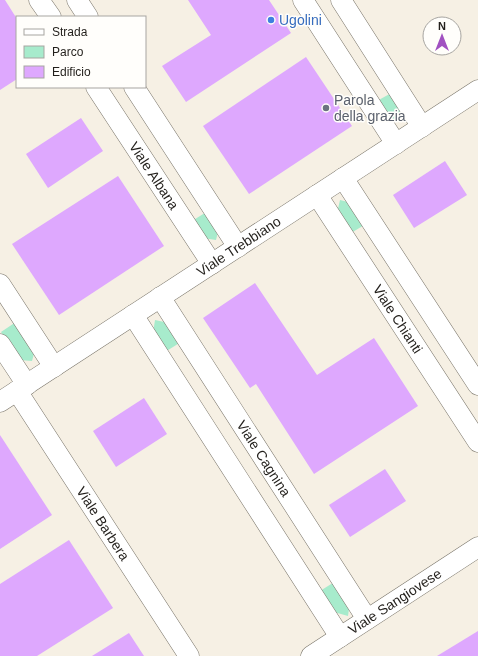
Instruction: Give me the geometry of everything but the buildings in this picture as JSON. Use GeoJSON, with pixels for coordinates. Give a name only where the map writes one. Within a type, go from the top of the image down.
{"type":"FeatureCollection","features":[{"type":"Feature","properties":{"kind":"street"},"geometry":{"type":"LineString","coordinates":[[39,0],[49,16]]}},
{"type":"Feature","properties":{"kind":"street"},"geometry":{"type":"LineString","coordinates":[[77,0],[87,16]]}},
{"type":"Feature","properties":{"kind":"street"},"geometry":{"type":"LineString","coordinates":[[303,0],[396,144]]}},
{"type":"Feature","properties":{"kind":"street"},"geometry":{"type":"LineString","coordinates":[[341,0],[422,127]]}},
{"type":"Feature","properties":{"kind":"street","name":"Viale Albana"},"geometry":{"type":"LineString","coordinates":[[97,88],[212,264]]}},
{"type":"Feature","properties":{"kind":"street"},"geometry":{"type":"LineString","coordinates":[[135,88],[238,247]]}},
{"type":"Feature","properties":{"kind":"street","name":"Viale Trebbiano"},"geometry":{"type":"LineString","coordinates":[[0,402],[478,90]]}},
{"type":"Feature","properties":{"kind":"street"},"geometry":{"type":"LineString","coordinates":[[343,178],[478,385]]}},
{"type":"Feature","properties":{"kind":"street","name":"Viale Chianti"},"geometry":{"type":"LineString","coordinates":[[317,195],[478,442]]}},
{"type":"Feature","properties":{"kind":"street"},"geometry":{"type":"LineString","coordinates":[[0,284],[54,367]]}},
{"type":"Feature","properties":{"kind":"street","name":"Viale Cagnina"},"geometry":{"type":"LineString","coordinates":[[160,297],[367,619]]}},
{"type":"Feature","properties":{"kind":"street"},"geometry":{"type":"LineString","coordinates":[[133,315],[340,637]]}},
{"type":"Feature","properties":{"kind":"street"},"geometry":{"type":"LineString","coordinates":[[0,344],[22,388]]}},
{"type":"Feature","properties":{"kind":"street","name":"Viale Barbera"},"geometry":{"type":"LineString","coordinates":[[22,388],[189,656]]}},
{"type":"Feature","properties":{"kind":"street","name":"Viale Sangiovese"},"geometry":{"type":"LineString","coordinates":[[311,656],[478,547]]}},
{"type":"Feature","properties":{"kind":"green space"},"geometry":{"type":"Polygon","coordinates":[[[393,92],[404,109],[402,121],[389,119],[377,101],[393,92]]]}},
{"type":"Feature","properties":{"kind":"green space"},"geometry":{"type":"Polygon","coordinates":[[[340,200],[352,203],[366,224],[351,233],[337,213],[340,200]]]}},
{"type":"Feature","properties":{"kind":"green space"},"geometry":{"type":"Polygon","coordinates":[[[208,211],[219,228],[216,240],[203,238],[192,221],[208,211]]]}},
{"type":"Feature","properties":{"kind":"green space"},"geometry":{"type":"Polygon","coordinates":[[[155,320],[169,323],[181,342],[165,352],[153,333],[155,320]]]}},
{"type":"Feature","properties":{"kind":"green space"},"geometry":{"type":"Polygon","coordinates":[[[16,322],[35,350],[32,361],[19,360],[1,332],[16,322]]]}},
{"type":"Feature","properties":{"kind":"green space"},"geometry":{"type":"Polygon","coordinates":[[[336,581],[350,602],[348,616],[334,612],[320,591],[336,581]]]}},
{"type":"Feature","properties":{"kind":"place","name":"Ugolini"},"geometry":{"type":"Point","coordinates":[271,20]}},
{"type":"Feature","properties":{"kind":"place","name":"Parola della grazia"},"geometry":{"type":"Point","coordinates":[326,108]}}]}
